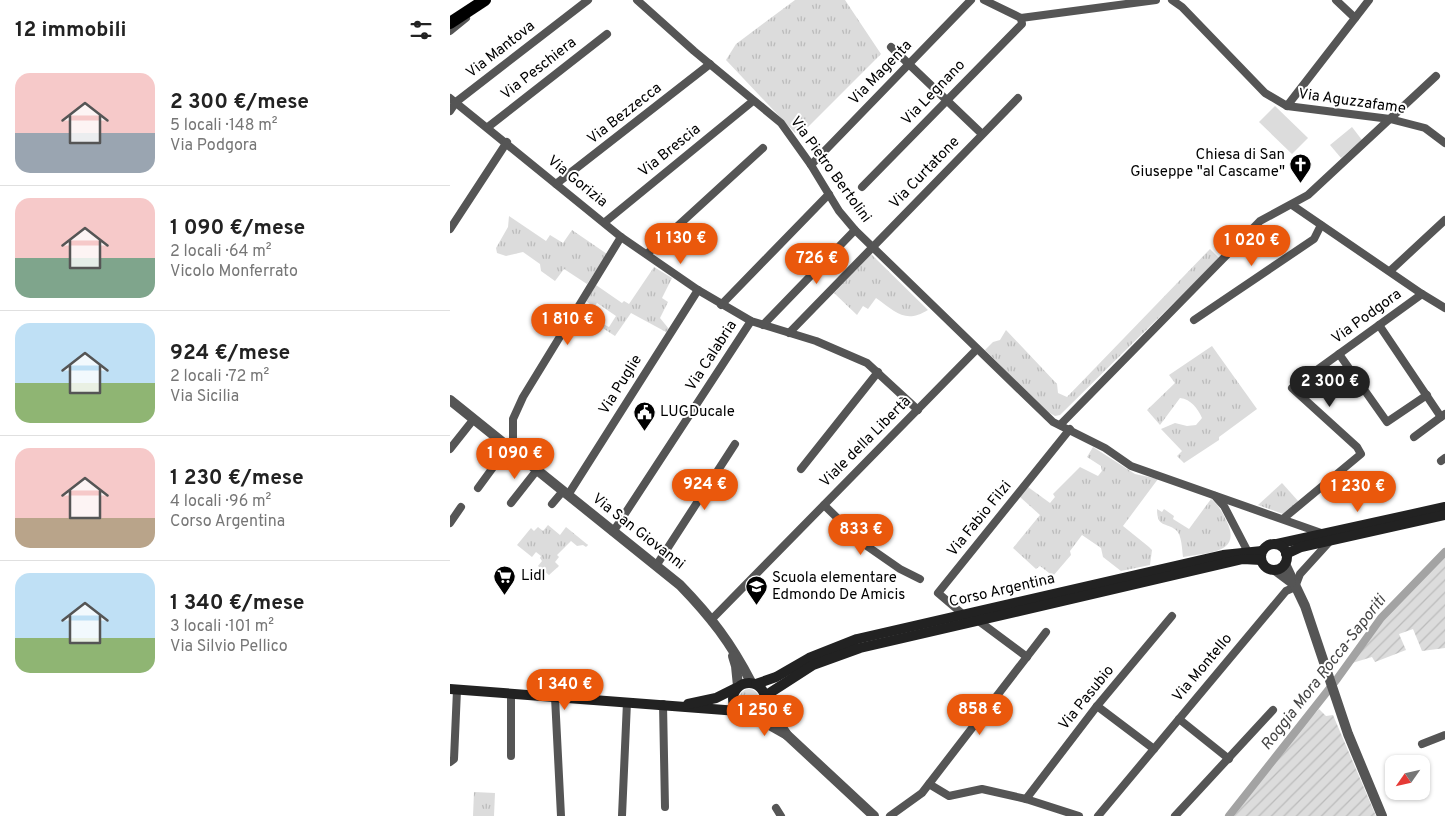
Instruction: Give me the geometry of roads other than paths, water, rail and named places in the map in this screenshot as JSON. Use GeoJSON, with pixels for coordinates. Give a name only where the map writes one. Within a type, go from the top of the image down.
{"type":"FeatureCollection","features":[{"type":"Feature","properties":{"kind":"main road"},"geometry":{"type":"LineString","coordinates":[[450,23],[472,5],[485,0]]}},
{"type":"Feature","properties":{"kind":"main road"},"geometry":{"type":"LineString","coordinates":[[1445,507],[1327,537],[1301,547],[1275,570],[1266,567],[1261,556],[1268,545],[1327,537],[1445,515]]}},
{"type":"Feature","properties":{"kind":"main road"},"geometry":{"type":"LineString","coordinates":[[1278,544],[1286,559]]}},
{"type":"Feature","properties":{"kind":"main road","name":"Corso Argentina"},"geometry":{"type":"LineString","coordinates":[[752,714],[760,710],[765,699],[797,673],[843,653],[971,618],[1223,555],[1248,552],[1261,556]]}},
{"type":"Feature","properties":{"kind":"main road","name":"Corso Argentina"},"geometry":{"type":"LineString","coordinates":[[682,705],[716,698],[737,687],[776,677],[809,658],[840,644],[1261,556]]}},
{"type":"Feature","properties":{"kind":"main road"},"geometry":{"type":"LineString","coordinates":[[754,683],[762,689],[765,699]]}},
{"type":"Feature","properties":{"kind":"main road"},"geometry":{"type":"LineString","coordinates":[[737,687],[733,700],[738,711]]}},
{"type":"Feature","properties":{"kind":"main road"},"geometry":{"type":"LineString","coordinates":[[454,689],[682,705],[696,709],[738,711],[744,714],[752,714]]}},
{"type":"Feature","properties":{"kind":"street","name":"Via Mantova"},"geometry":{"type":"LineString","coordinates":[[450,111],[453,100],[588,0]]}},
{"type":"Feature","properties":{"kind":"street","name":"Via Pietro Bertolini"},"geometry":{"type":"LineString","coordinates":[[637,0],[781,123],[811,165],[839,211],[855,230],[1053,422],[1060,425]]}},
{"type":"Feature","properties":{"kind":"street","name":"Via Magenta"},"geometry":{"type":"LineString","coordinates":[[811,165],[971,0]]}},
{"type":"Feature","properties":{"kind":"street"},"geometry":{"type":"LineString","coordinates":[[984,0],[1021,18],[1156,0]]}},
{"type":"Feature","properties":{"kind":"street","name":"Via Aguzzafame"},"geometry":{"type":"LineString","coordinates":[[1172,0],[1182,7],[1265,92],[1288,106],[1390,119],[1424,128],[1445,143]]}},
{"type":"Feature","properties":{"kind":"street"},"geometry":{"type":"LineString","coordinates":[[1182,7],[1189,0]]}},
{"type":"Feature","properties":{"kind":"street"},"geometry":{"type":"LineString","coordinates":[[1336,0],[1355,18]]}},
{"type":"Feature","properties":{"kind":"street"},"geometry":{"type":"LineString","coordinates":[[1288,106],[1369,0]]}},
{"type":"Feature","properties":{"kind":"street"},"geometry":{"type":"LineString","coordinates":[[450,17],[472,5]]}},
{"type":"Feature","properties":{"kind":"street"},"geometry":{"type":"LineString","coordinates":[[450,30],[465,21],[472,5]]}},
{"type":"Feature","properties":{"kind":"street","name":"Via Legnano"},"geometry":{"type":"LineString","coordinates":[[862,187],[1022,24],[1021,18]]}},
{"type":"Feature","properties":{"kind":"street","name":"Via Peschiera"},"geometry":{"type":"LineString","coordinates":[[488,127],[607,34]]}},
{"type":"Feature","properties":{"kind":"street"},"geometry":{"type":"LineString","coordinates":[[891,47],[982,134]]}},
{"type":"Feature","properties":{"kind":"street","name":"Via Bezzecca"},"geometry":{"type":"LineString","coordinates":[[556,184],[710,64]]}},
{"type":"Feature","properties":{"kind":"street"},"geometry":{"type":"LineString","coordinates":[[1327,537],[1284,518],[1132,466],[1105,448],[1060,425],[1260,221],[1277,210],[1292,205],[1308,196],[1436,76]]}},
{"type":"Feature","properties":{"kind":"street","name":"Via Curtatone"},"geometry":{"type":"LineString","coordinates":[[789,333],[1018,98]]}},
{"type":"Feature","properties":{"kind":"street","name":"Via Gorizia"},"geometry":{"type":"LineString","coordinates":[[453,100],[622,237],[698,290],[751,321],[816,341],[868,363],[918,410]]}},
{"type":"Feature","properties":{"kind":"street","name":"Via Brescia"},"geometry":{"type":"LineString","coordinates":[[605,222],[753,101]]}},
{"type":"Feature","properties":{"kind":"street"},"geometry":{"type":"LineString","coordinates":[[450,229],[507,142]]}},
{"type":"Feature","properties":{"kind":"street"},"geometry":{"type":"LineString","coordinates":[[647,254],[763,148]]}},
{"type":"Feature","properties":{"kind":"street"},"geometry":{"type":"LineString","coordinates":[[721,305],[829,194]]}},
{"type":"Feature","properties":{"kind":"street"},"geometry":{"type":"LineString","coordinates":[[1292,205],[1422,294],[1445,307]]}},
{"type":"Feature","properties":{"kind":"street"},"geometry":{"type":"LineString","coordinates":[[1390,271],[1445,220]]}},
{"type":"Feature","properties":{"kind":"street"},"geometry":{"type":"LineString","coordinates":[[1194,320],[1314,239],[1321,225]]}},
{"type":"Feature","properties":{"kind":"street"},"geometry":{"type":"LineString","coordinates":[[763,325],[855,230]]}},
{"type":"Feature","properties":{"kind":"street"},"geometry":{"type":"LineString","coordinates":[[478,488],[513,440],[513,419],[523,397],[622,237]]}},
{"type":"Feature","properties":{"kind":"street","name":"Via Puglie"},"geometry":{"type":"LineString","coordinates":[[552,504],[566,493],[698,290]]}},
{"type":"Feature","properties":{"kind":"street","name":"Via Podgora"},"geometry":{"type":"LineString","coordinates":[[1284,518],[1361,454],[1357,448],[1292,388],[1422,294]]}},
{"type":"Feature","properties":{"kind":"street","name":"Via Calabria"},"geometry":{"type":"LineString","coordinates":[[614,532],[751,321]]}},
{"type":"Feature","properties":{"kind":"street"},"geometry":{"type":"LineString","coordinates":[[1379,325],[1443,415],[1414,437]]}},
{"type":"Feature","properties":{"kind":"street","name":"Viale della Libertà"},"geometry":{"type":"LineString","coordinates":[[712,619],[977,349]]}},
{"type":"Feature","properties":{"kind":"street"},"geometry":{"type":"LineString","coordinates":[[1339,354],[1387,422],[1427,395]]}},
{"type":"Feature","properties":{"kind":"street"},"geometry":{"type":"LineString","coordinates":[[801,469],[878,372]]}},
{"type":"Feature","properties":{"kind":"street","name":"Via San Giovanni"},"geometry":{"type":"LineString","coordinates":[[450,400],[680,585],[712,619],[739,656],[754,683]]}},
{"type":"Feature","properties":{"kind":"street"},"geometry":{"type":"LineString","coordinates":[[450,449],[473,420]]}},
{"type":"Feature","properties":{"kind":"street","name":"Via Fabio Filzi"},"geometry":{"type":"LineString","coordinates":[[1027,657],[938,593],[1070,429]]}},
{"type":"Feature","properties":{"kind":"street"},"geometry":{"type":"LineString","coordinates":[[656,566],[735,444]]}},
{"type":"Feature","properties":{"kind":"street"},"geometry":{"type":"LineString","coordinates":[[511,504],[537,470]]}},
{"type":"Feature","properties":{"kind":"street"},"geometry":{"type":"LineString","coordinates":[[1209,492],[1224,506],[1248,552]]}},
{"type":"Feature","properties":{"kind":"street"},"geometry":{"type":"LineString","coordinates":[[824,505],[864,544],[900,569],[920,579]]}},
{"type":"Feature","properties":{"kind":"street"},"geometry":{"type":"LineString","coordinates":[[450,523],[461,507]]}},
{"type":"Feature","properties":{"kind":"street","name":"Via Montello"},"geometry":{"type":"LineString","coordinates":[[1098,816],[1293,585],[1327,537]]}},
{"type":"Feature","properties":{"kind":"street"},"geometry":{"type":"LineString","coordinates":[[1286,559],[1293,585],[1305,606],[1348,734],[1382,816]]}},
{"type":"Feature","properties":{"kind":"street"},"geometry":{"type":"LineString","coordinates":[[1275,570],[1293,585]]}},
{"type":"Feature","properties":{"kind":"street","name":"Via Pasubio"},"geometry":{"type":"LineString","coordinates":[[1026,799],[1098,706],[1172,616]]}},
{"type":"Feature","properties":{"kind":"street"},"geometry":{"type":"LineString","coordinates":[[890,816],[922,793],[930,784],[1046,632]]}},
{"type":"Feature","properties":{"kind":"street","name":"Via San Giovanni"},"geometry":{"type":"LineString","coordinates":[[728,641],[736,666],[737,687]]}},
{"type":"Feature","properties":{"kind":"street"},"geometry":{"type":"LineString","coordinates":[[450,762],[454,759],[454,689]]}},
{"type":"Feature","properties":{"kind":"street"},"geometry":{"type":"LineString","coordinates":[[511,756],[512,694]]}},
{"type":"Feature","properties":{"kind":"street"},"geometry":{"type":"LineString","coordinates":[[555,697],[561,816]]}},
{"type":"Feature","properties":{"kind":"street"},"geometry":{"type":"LineString","coordinates":[[765,699],[787,736]]}},
{"type":"Feature","properties":{"kind":"street"},"geometry":{"type":"LineString","coordinates":[[622,816],[627,702]]}},
{"type":"Feature","properties":{"kind":"street"},"geometry":{"type":"LineString","coordinates":[[663,704],[665,807]]}},
{"type":"Feature","properties":{"kind":"street"},"geometry":{"type":"LineString","coordinates":[[1098,706],[1154,749]]}},
{"type":"Feature","properties":{"kind":"street"},"geometry":{"type":"LineString","coordinates":[[1175,816],[1273,710]]}},
{"type":"Feature","properties":{"kind":"street"},"geometry":{"type":"LineString","coordinates":[[752,714],[787,736],[874,816]]}},
{"type":"Feature","properties":{"kind":"street"},"geometry":{"type":"LineString","coordinates":[[1179,719],[1229,759]]}},
{"type":"Feature","properties":{"kind":"street"},"geometry":{"type":"LineString","coordinates":[[1422,744],[1445,735]]}},
{"type":"Feature","properties":{"kind":"street"},"geometry":{"type":"LineString","coordinates":[[930,784],[948,796],[982,789],[1026,799],[1079,816]]}},
{"type":"Feature","properties":{"kind":"street"},"geometry":{"type":"LineString","coordinates":[[776,808],[781,816]]}},
{"type":"Feature","properties":{"kind":"waterway","name":"Roggia Mora Rocca-Saporiti"},"geometry":{"type":"LineString","coordinates":[[1229,816],[1337,679],[1381,618],[1445,552]]}},
{"type":"Feature","properties":{"kind":"place","name":"Chiesa di San Giuseppe \"al Cascame\""},"geometry":{"type":"Point","coordinates":[1301,183]}},
{"type":"Feature","properties":{"kind":"place","name":"LUGDucale"},"geometry":{"type":"Point","coordinates":[644,431]}},
{"type":"Feature","properties":{"kind":"place","name":"Lidl"},"geometry":{"type":"Point","coordinates":[505,595]}},
{"type":"Feature","properties":{"kind":"place","name":"Scuola elementare Edmondo De Amicis"},"geometry":{"type":"Point","coordinates":[756,606]}}]}
